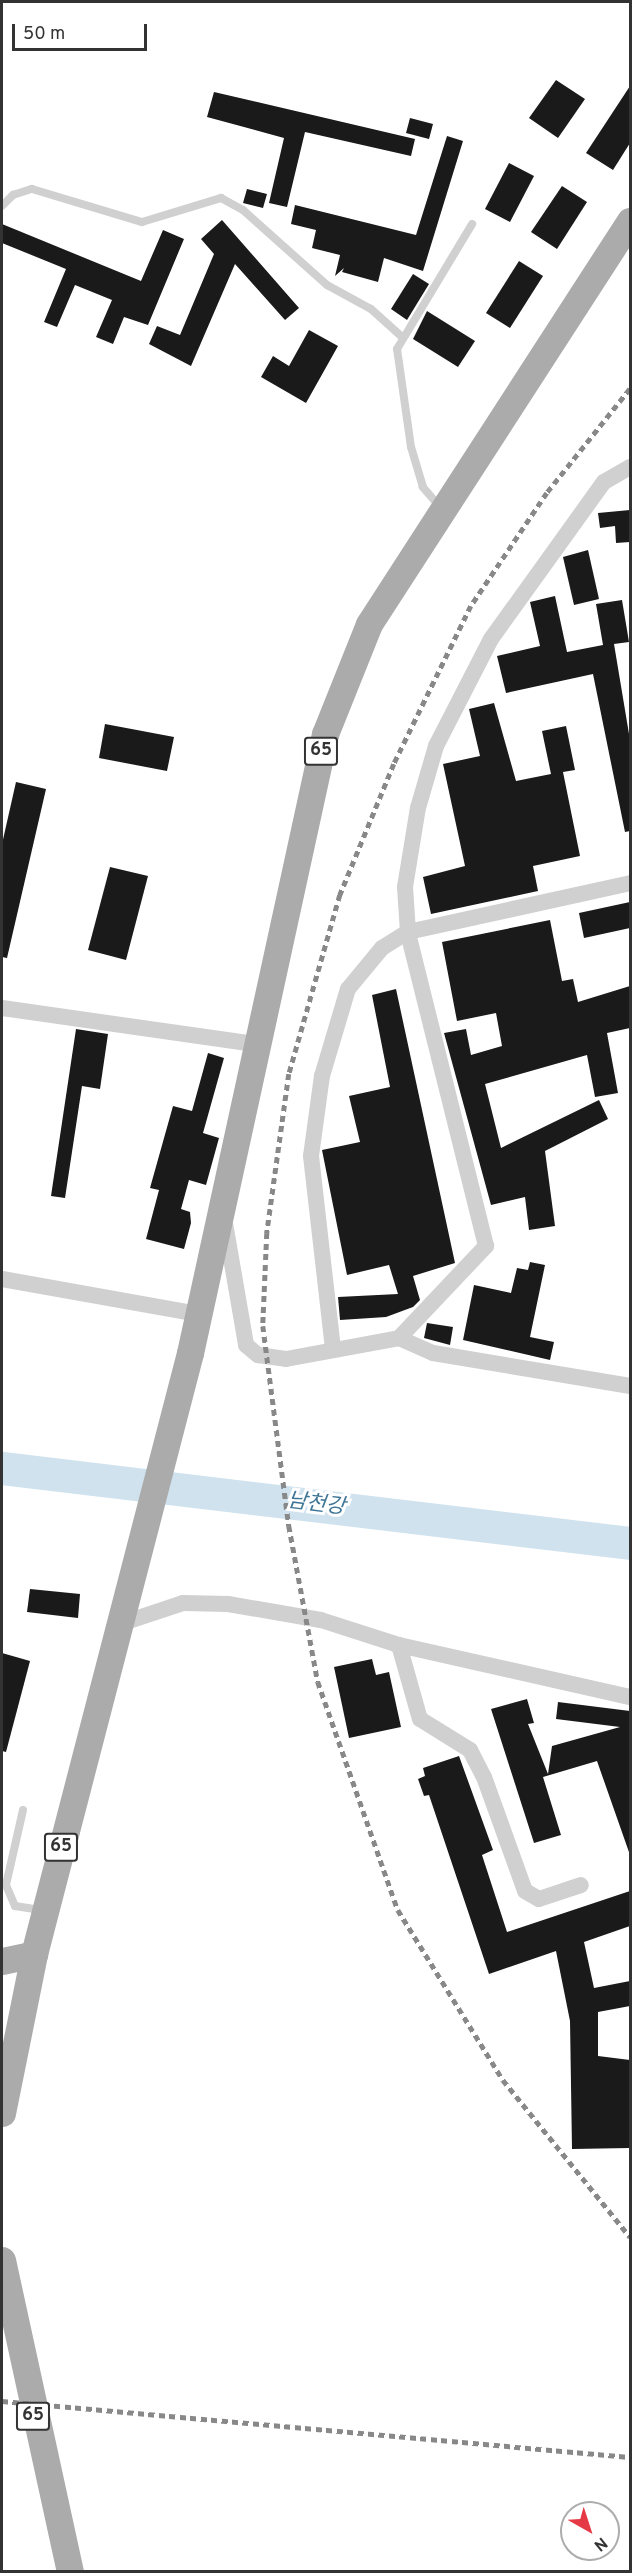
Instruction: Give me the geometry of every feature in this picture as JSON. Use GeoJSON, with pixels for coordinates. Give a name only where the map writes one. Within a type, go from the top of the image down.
{"type":"FeatureCollection","features":[{"type":"Feature","properties":{"kind":"main road","name":"65"},"geometry":{"type":"LineString","coordinates":[[2,2114],[9,2030],[34,1954],[127,1582],[190,1353],[223,1209],[256,1044],[338,696],[369,624],[630,221]]}},
{"type":"Feature","properties":{"kind":"main road"},"geometry":{"type":"LineString","coordinates":[[2,1960],[34,1954]]}},
{"type":"Feature","properties":{"kind":"main road","name":"65"},"geometry":{"type":"LineString","coordinates":[[2,2260],[70,2571]]}},
{"type":"Feature","properties":{"kind":"street"},"geometry":{"type":"LineString","coordinates":[[399,1338],[486,1246],[408,932],[405,887],[418,808],[454,706],[491,639],[568,528],[604,482],[630,467]]}},
{"type":"Feature","properties":{"kind":"street"},"geometry":{"type":"LineString","coordinates":[[333,1349],[311,1156],[322,1077],[348,988],[382,948],[408,932],[630,883]]}},
{"type":"Feature","properties":{"kind":"street"},"geometry":{"type":"LineString","coordinates":[[2,1008],[256,1044]]}},
{"type":"Feature","properties":{"kind":"street"},"geometry":{"type":"LineString","coordinates":[[223,1209],[246,1345],[258,1355],[286,1359],[399,1338],[433,1353],[630,1386]]}},
{"type":"Feature","properties":{"kind":"street"},"geometry":{"type":"LineString","coordinates":[[2,1279],[199,1314]]}},
{"type":"Feature","properties":{"kind":"street"},"geometry":{"type":"LineString","coordinates":[[117,1625],[183,1603],[228,1604],[321,1620],[399,1645],[630,1697]]}},
{"type":"Feature","properties":{"kind":"street"},"geometry":{"type":"LineString","coordinates":[[399,1645],[420,1719],[470,1750],[484,1777],[525,1891],[539,1899],[581,1885]]}},
{"type":"Feature","properties":{"kind":"lane"},"geometry":{"type":"LineString","coordinates":[[2,206],[13,195],[32,189],[57,192],[142,222],[221,198],[243,210],[327,285],[371,309],[401,336]]}},
{"type":"Feature","properties":{"kind":"lane"},"geometry":{"type":"LineString","coordinates":[[443,510],[423,487],[411,447],[397,349],[401,336],[472,224]]}},
{"type":"Feature","properties":{"kind":"lane"},"geometry":{"type":"LineString","coordinates":[[23,1810],[6,1885],[9,1898],[15,1906],[45,1911]]}},
{"type":"Feature","properties":{"kind":"building"},"geometry":{"type":"Polygon","coordinates":[[[556,80],[585,99],[558,138],[529,118],[556,80]]]}},
{"type":"Feature","properties":{"kind":"building"},"geometry":{"type":"Polygon","coordinates":[[[630,86],[630,143],[613,170],[586,153],[630,86]]]}},
{"type":"Feature","properties":{"kind":"building"},"geometry":{"type":"Polygon","coordinates":[[[214,92],[415,139],[411,156],[305,132],[287,207],[269,203],[284,138],[207,117],[214,92]]]}},
{"type":"Feature","properties":{"kind":"building"},"geometry":{"type":"Polygon","coordinates":[[[410,118],[433,124],[429,139],[406,133],[410,118]]]}},
{"type":"Feature","properties":{"kind":"building"},"geometry":{"type":"Polygon","coordinates":[[[447,136],[463,141],[423,271],[384,258],[378,282],[342,272],[344,268],[335,276],[340,255],[312,248],[316,230],[291,224],[295,205],[416,235],[447,136]]]}},
{"type":"Feature","properties":{"kind":"building"},"geometry":{"type":"Polygon","coordinates":[[[509,163],[534,176],[510,222],[485,209],[509,163]]]}},
{"type":"Feature","properties":{"kind":"building"},"geometry":{"type":"Polygon","coordinates":[[[562,186],[587,202],[557,249],[531,232],[562,186]]]}},
{"type":"Feature","properties":{"kind":"building"},"geometry":{"type":"Polygon","coordinates":[[[247,189],[267,194],[263,208],[243,203],[247,189]]]}},
{"type":"Feature","properties":{"kind":"building"},"geometry":{"type":"Polygon","coordinates":[[[222,220],[299,308],[285,320],[235,264],[191,366],[149,344],[157,326],[180,335],[214,254],[201,239],[222,220]]]}},
{"type":"Feature","properties":{"kind":"building"},"geometry":{"type":"Polygon","coordinates":[[[2,224],[141,281],[163,230],[184,239],[148,325],[124,317],[113,344],[96,337],[112,300],[75,285],[57,327],[44,322],[66,269],[2,243],[2,224]]]}},
{"type":"Feature","properties":{"kind":"building"},"geometry":{"type":"Polygon","coordinates":[[[519,261],[543,276],[510,328],[486,313],[519,261]]]}},
{"type":"Feature","properties":{"kind":"building"},"geometry":{"type":"Polygon","coordinates":[[[413,274],[429,284],[407,320],[391,309],[413,274]]]}},
{"type":"Feature","properties":{"kind":"building"},"geometry":{"type":"Polygon","coordinates":[[[427,311],[475,341],[458,367],[413,339],[427,311]]]}},
{"type":"Feature","properties":{"kind":"building"},"geometry":{"type":"Polygon","coordinates":[[[309,330],[338,346],[306,403],[261,377],[273,356],[289,366],[309,330]]]}},
{"type":"Feature","properties":{"kind":"building"},"geometry":{"type":"Polygon","coordinates":[[[630,510],[630,542],[616,543],[615,526],[600,528],[598,513],[630,510]]]}},
{"type":"Feature","properties":{"kind":"building"},"geometry":{"type":"Polygon","coordinates":[[[588,550],[599,599],[574,605],[563,557],[588,550]]]}},
{"type":"Feature","properties":{"kind":"building"},"geometry":{"type":"Polygon","coordinates":[[[555,596],[567,652],[603,645],[596,604],[622,600],[629,642],[614,644],[630,740],[630,831],[625,832],[593,674],[506,693],[497,656],[540,646],[530,602],[555,596]]]}},
{"type":"Feature","properties":{"kind":"building"},"geometry":{"type":"Polygon","coordinates":[[[494,703],[516,781],[551,774],[542,731],[566,726],[575,770],[563,772],[580,856],[533,866],[538,891],[431,914],[423,877],[465,866],[443,764],[480,756],[469,709],[494,703]]]}},
{"type":"Feature","properties":{"kind":"building"},"geometry":{"type":"Polygon","coordinates":[[[105,724],[174,737],[167,771],[99,758],[105,724]]]}},
{"type":"Feature","properties":{"kind":"building"},"geometry":{"type":"Polygon","coordinates":[[[16,782],[46,789],[7,958],[2,957],[2,844],[16,782]]]}},
{"type":"Feature","properties":{"kind":"building"},"geometry":{"type":"Polygon","coordinates":[[[110,867],[148,876],[126,960],[88,950],[110,867]]]}},
{"type":"Feature","properties":{"kind":"building"},"geometry":{"type":"Polygon","coordinates":[[[630,902],[630,928],[584,938],[579,913],[630,902]]]}},
{"type":"Feature","properties":{"kind":"building"},"geometry":{"type":"Polygon","coordinates":[[[550,920],[562,981],[573,979],[578,1002],[630,986],[630,1028],[607,1033],[618,1093],[595,1097],[587,1055],[485,1084],[501,1148],[599,1100],[608,1119],[545,1151],[555,1226],[529,1230],[525,1197],[491,1205],[444,1033],[466,1029],[471,1055],[502,1046],[496,1013],[457,1021],[442,942],[550,920]]]}},
{"type":"Feature","properties":{"kind":"building"},"geometry":{"type":"Polygon","coordinates":[[[396,989],[455,1263],[413,1276],[420,1300],[413,1307],[386,1317],[340,1320],[338,1297],[398,1294],[389,1265],[347,1275],[322,1150],[360,1142],[349,1096],[390,1087],[372,995],[396,989]]]}},
{"type":"Feature","properties":{"kind":"building"},"geometry":{"type":"Polygon","coordinates":[[[76,1029],[108,1034],[100,1089],[82,1086],[65,1198],[51,1196],[76,1029]]]}},
{"type":"Feature","properties":{"kind":"building"},"geometry":{"type":"Polygon","coordinates":[[[208,1053],[224,1058],[203,1133],[219,1138],[206,1185],[189,1180],[181,1209],[190,1212],[191,1223],[184,1249],[146,1239],[159,1190],[150,1188],[173,1106],[192,1111],[208,1053]]]}},
{"type":"Feature","properties":{"kind":"building"},"geometry":{"type":"Polygon","coordinates":[[[530,1262],[545,1265],[530,1337],[554,1342],[550,1360],[463,1340],[474,1285],[511,1293],[517,1268],[528,1270],[530,1262]]]}},
{"type":"Feature","properties":{"kind":"building"},"geometry":{"type":"Polygon","coordinates":[[[427,1323],[453,1327],[450,1345],[424,1338],[427,1323]]]}},
{"type":"Feature","properties":{"kind":"building"},"geometry":{"type":"Polygon","coordinates":[[[30,1589],[80,1594],[78,1618],[27,1612],[30,1589]]]}},
{"type":"Feature","properties":{"kind":"building"},"geometry":{"type":"Polygon","coordinates":[[[2,1653],[30,1661],[6,1752],[2,1751],[2,1653]]]}},
{"type":"Feature","properties":{"kind":"building"},"geometry":{"type":"Polygon","coordinates":[[[372,1659],[376,1675],[389,1672],[401,1727],[349,1738],[334,1667],[372,1659]]]}},
{"type":"Feature","properties":{"kind":"building"},"geometry":{"type":"Polygon","coordinates":[[[527,1699],[534,1723],[528,1724],[548,1774],[552,1746],[620,1727],[556,1719],[558,1702],[630,1711],[630,1855],[597,1761],[543,1777],[561,1835],[534,1843],[491,1709],[527,1699]]]}},
{"type":"Feature","properties":{"kind":"building"},"geometry":{"type":"Polygon","coordinates":[[[459,1756],[493,1850],[482,1855],[507,1932],[630,1891],[630,1926],[584,1942],[594,1988],[630,1981],[630,2006],[598,2012],[598,2056],[630,2060],[630,2148],[572,2149],[570,2021],[556,1951],[489,1974],[429,1795],[424,1796],[418,1779],[425,1776],[423,1768],[459,1756]]]}},
{"type":"Feature","properties":{"kind":"waterway","name":"남천강"},"geometry":{"type":"LineString","coordinates":[[2,1468],[630,1543]]}},
{"type":"Feature","properties":{"kind":"railway"},"geometry":{"type":"LineString","coordinates":[[630,389],[547,493],[471,606],[394,764],[340,895],[289,1074],[267,1233],[263,1326],[289,1526],[318,1682],[398,1910],[503,2080],[630,2237]]}},
{"type":"Feature","properties":{"kind":"railway"},"geometry":{"type":"LineString","coordinates":[[2,2401],[630,2457]]}}]}
